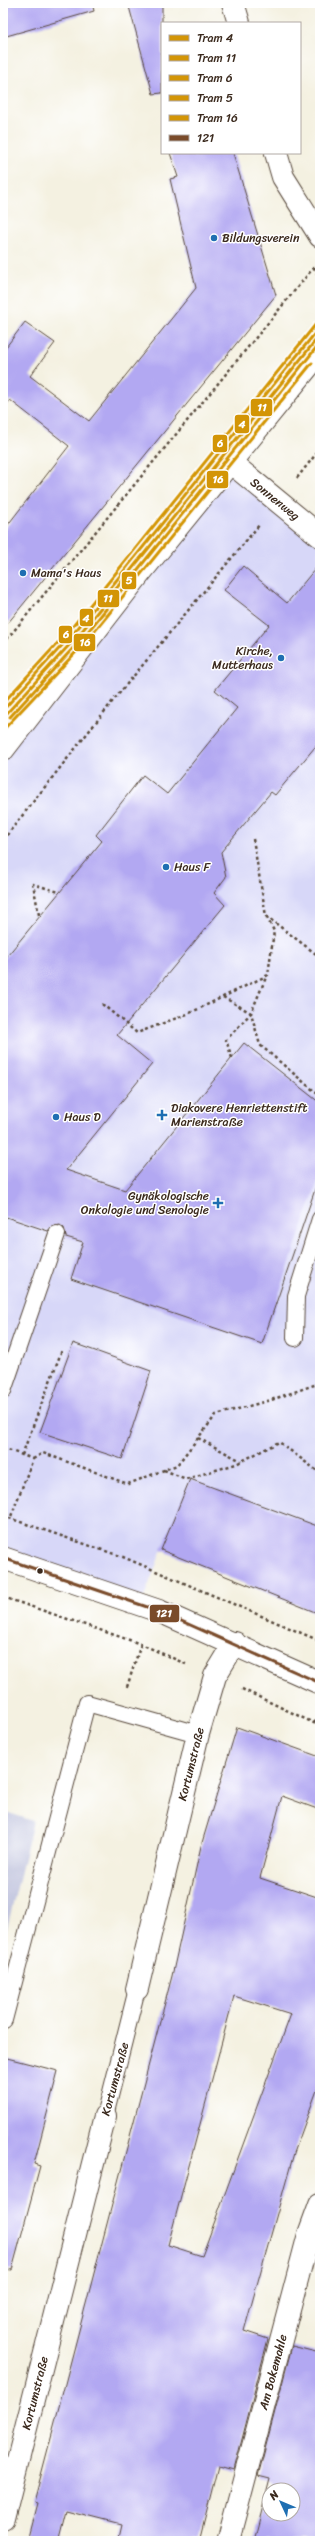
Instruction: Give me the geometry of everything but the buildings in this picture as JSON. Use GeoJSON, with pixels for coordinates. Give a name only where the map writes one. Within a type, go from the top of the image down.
{"type":"FeatureCollection","features":[{"type":"Feature","properties":{"kind":"street"},"geometry":{"type":"LineString","coordinates":[[233,3],[238,22]]}},
{"type":"Feature","properties":{"kind":"street"},"geometry":{"type":"LineString","coordinates":[[276,154],[283,177],[320,236]]}},
{"type":"Feature","properties":{"kind":"street"},"geometry":{"type":"LineString","coordinates":[[6,739],[320,352]]}},
{"type":"Feature","properties":{"kind":"street","name":"Sonnenweg"},"geometry":{"type":"LineString","coordinates":[[230,462],[320,536]]}},
{"type":"Feature","properties":{"kind":"street"},"geometry":{"type":"LineString","coordinates":[[3,1558],[159,1611],[235,1643],[320,1683]]}},
{"type":"Feature","properties":{"kind":"street","name":"Kortumstraße"},"geometry":{"type":"LineString","coordinates":[[138,1989],[198,1734],[215,1676],[235,1643]]}},
{"type":"Feature","properties":{"kind":"street","name":"Kortumstraße"},"geometry":{"type":"LineString","coordinates":[[3,2519],[105,2116]]}},
{"type":"Feature","properties":{"kind":"street","name":"Am Bokemahle"},"geometry":{"type":"LineString","coordinates":[[228,2541],[315,2236],[320,2204]]}},
{"type":"Feature","properties":{"kind":"lane"},"geometry":{"type":"LineString","coordinates":[[294,1338],[296,1296],[320,1219]]}},
{"type":"Feature","properties":{"kind":"lane"},"geometry":{"type":"LineString","coordinates":[[3,1390],[57,1234]]}},
{"type":"Feature","properties":{"kind":"lane"},"geometry":{"type":"LineString","coordinates":[[4,2020],[87,1703],[198,1734]]}},
{"type":"Feature","properties":{"kind":"lane","name":"Kortumstraße"},"geometry":{"type":"LineString","coordinates":[[105,2116],[138,1989]]}},
{"type":"Feature","properties":{"kind":"path"},"geometry":{"type":"LineString","coordinates":[[3,644],[317,263]]}},
{"type":"Feature","properties":{"kind":"path"},"geometry":{"type":"LineString","coordinates":[[314,266],[320,284]]}},
{"type":"Feature","properties":{"kind":"path"},"geometry":{"type":"LineString","coordinates":[[3,840],[112,702],[278,502],[320,449]]}},
{"type":"Feature","properties":{"kind":"path"},"geometry":{"type":"LineString","coordinates":[[232,1058],[226,1040],[251,1013],[268,974],[274,931],[266,916],[254,839]]}},
{"type":"Feature","properties":{"kind":"path"},"geometry":{"type":"LineString","coordinates":[[39,915],[33,884],[59,892]]}},
{"type":"Feature","properties":{"kind":"path"},"geometry":{"type":"LineString","coordinates":[[266,916],[320,957]]}},
{"type":"Feature","properties":{"kind":"path"},"geometry":{"type":"LineString","coordinates":[[102,1004],[137,1033],[190,1013],[268,974]]}},
{"type":"Feature","properties":{"kind":"path"},"geometry":{"type":"LineString","coordinates":[[223,997],[251,1013],[260,1045],[320,1096]]}},
{"type":"Feature","properties":{"kind":"path"},"geometry":{"type":"LineString","coordinates":[[22,1455],[62,1350]]}},
{"type":"Feature","properties":{"kind":"path"},"geometry":{"type":"LineString","coordinates":[[10,1519],[33,1459],[43,1453],[128,1484],[177,1465],[216,1415],[271,1400],[320,1383]]}},
{"type":"Feature","properties":{"kind":"path"},"geometry":{"type":"LineString","coordinates":[[198,1438],[241,1461]]}},
{"type":"Feature","properties":{"kind":"path"},"geometry":{"type":"LineString","coordinates":[[164,1470],[186,1479],[241,1461],[280,1442],[320,1473]]}},
{"type":"Feature","properties":{"kind":"path"},"geometry":{"type":"LineString","coordinates":[[3,1448],[33,1459]]}},
{"type":"Feature","properties":{"kind":"path"},"geometry":{"type":"LineString","coordinates":[[3,1516],[123,1557],[320,1641]]}},
{"type":"Feature","properties":{"kind":"path"},"geometry":{"type":"LineString","coordinates":[[3,1597],[141,1644],[215,1676],[320,1726]]}},
{"type":"Feature","properties":{"kind":"path"},"geometry":{"type":"LineString","coordinates":[[120,1712],[141,1644]]}},
{"type":"Feature","properties":{"kind":"path"},"geometry":{"type":"LineString","coordinates":[[314,1723],[320,1716]]}},
{"type":"Feature","properties":{"kind":"shaded area","name":"Diakovere Henriettenstift Marienstraße"},"geometry":{"type":"Polygon","coordinates":[[[230,469],[320,541],[320,1534],[164,1544],[141,1605],[3,1557],[3,750],[230,469]]]}},
{"type":"Feature","properties":{"kind":"shaded area"},"geometry":{"type":"Polygon","coordinates":[[[3,1811],[33,1821],[3,1945],[3,1811]]]}},
{"type":"Feature","properties":{"kind":"tram line","name":"6"},"geometry":{"type":"LineString","coordinates":[[3,703],[74,625],[316,324]]}},
{"type":"Feature","properties":{"kind":"tram line","name":"4"},"geometry":{"type":"LineString","coordinates":[[3,710],[78,628],[320,327]]}},
{"type":"Feature","properties":{"kind":"tram line","name":"11"},"geometry":{"type":"LineString","coordinates":[[7,713],[82,631],[320,335]]}},
{"type":"Feature","properties":{"kind":"tram line","name":"5"},"geometry":{"type":"LineString","coordinates":[[10,717],[86,634],[320,343]]}},
{"type":"Feature","properties":{"kind":"tram line","name":"16"},"geometry":{"type":"LineString","coordinates":[[3,730],[90,637],[312,363]]}},
{"type":"Feature","properties":{"kind":"transit line","name":"121"},"geometry":{"type":"LineString","coordinates":[[3,1558],[159,1611],[320,1683]]}},
{"type":"Feature","properties":{"kind":"place","name":"Bildungsverein"},"geometry":{"type":"Point","coordinates":[214,238]}},
{"type":"Feature","properties":{"kind":"place","name":"Mama's Haus"},"geometry":{"type":"Point","coordinates":[23,573]}},
{"type":"Feature","properties":{"kind":"place","name":"Kirche, Mutterhaus"},"geometry":{"type":"Point","coordinates":[281,658]}},
{"type":"Feature","properties":{"kind":"place","name":"Haus F"},"geometry":{"type":"Point","coordinates":[166,867]}},
{"type":"Feature","properties":{"kind":"place","name":"Diakovere Henriettenstift Marienstraße"},"geometry":{"type":"Point","coordinates":[162,1115]}},
{"type":"Feature","properties":{"kind":"place","name":"Haus D"},"geometry":{"type":"Point","coordinates":[56,1117]}},
{"type":"Feature","properties":{"kind":"place","name":"Gynäkologische Onkologie und Senologie"},"geometry":{"type":"Point","coordinates":[218,1203]}}]}
